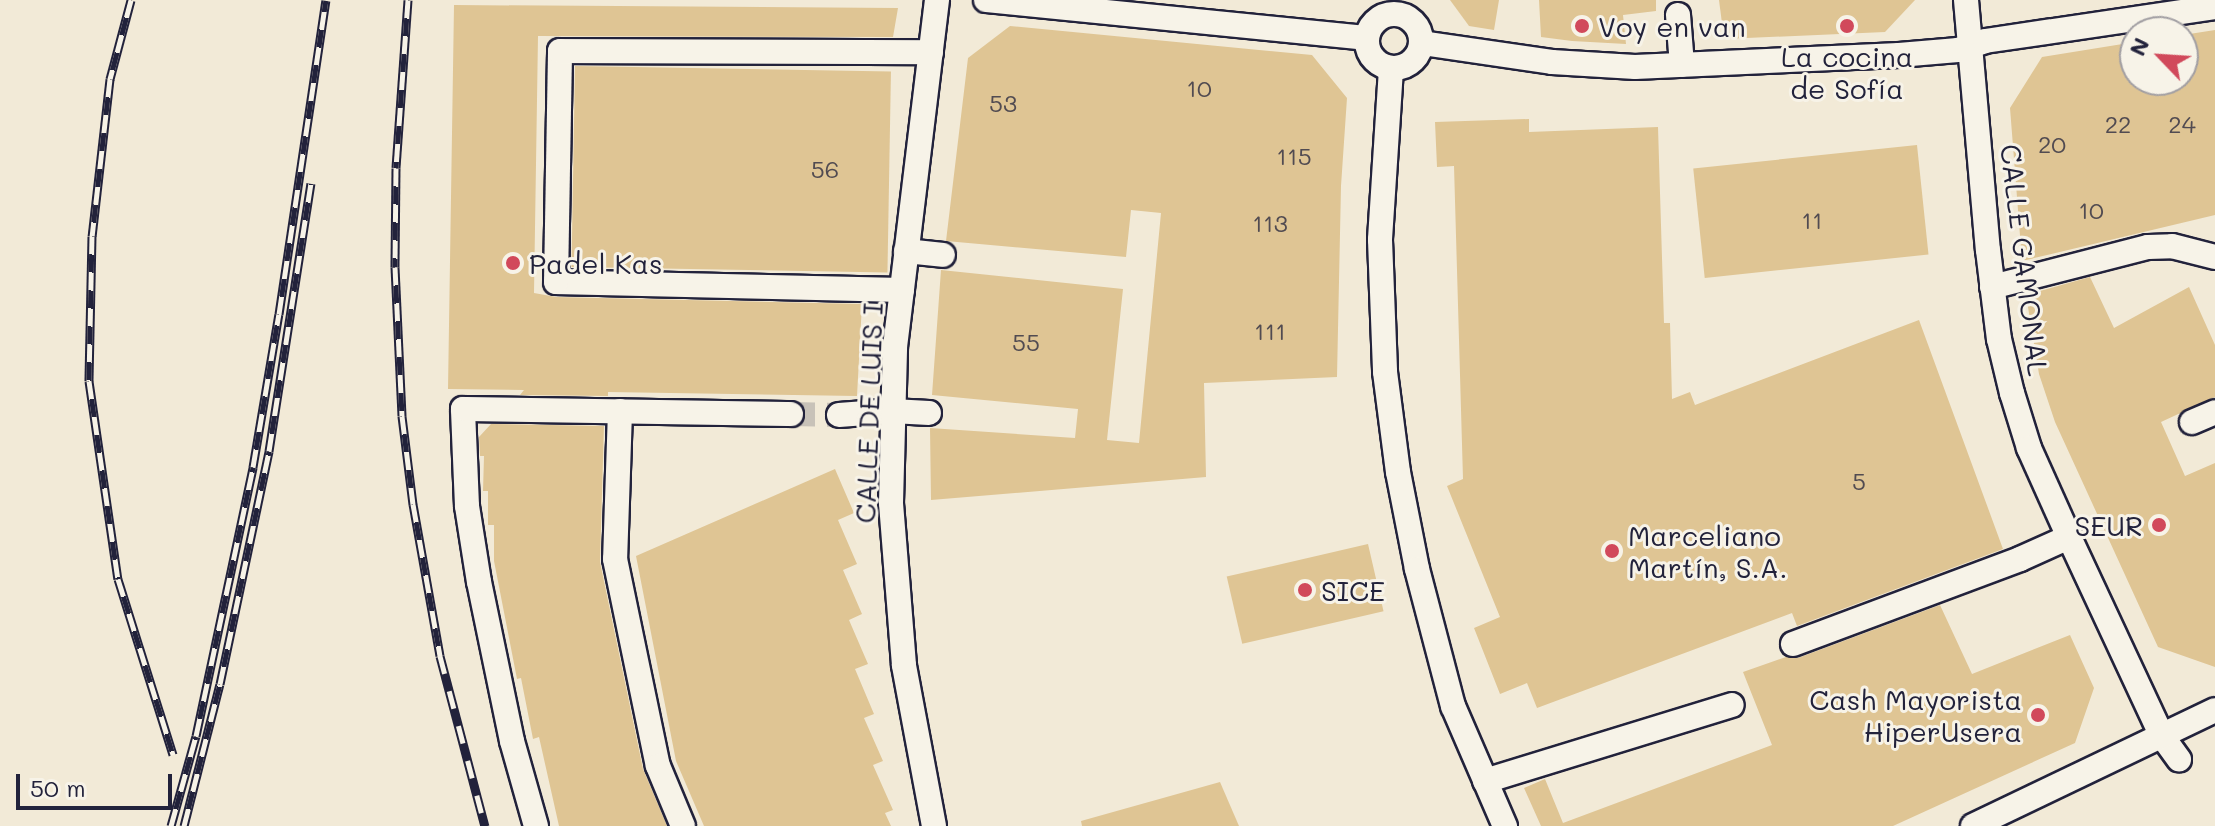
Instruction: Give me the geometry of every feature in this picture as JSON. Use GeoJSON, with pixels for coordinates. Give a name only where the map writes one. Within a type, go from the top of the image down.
{"type":"FeatureCollection","features":[{"type":"Feature","properties":{"kind":"street","name":"CALLE DE LUIS I"},"geometry":{"type":"LineString","coordinates":[[934,826],[901,638],[891,503],[892,411],[902,290],[937,0]]}},
{"type":"Feature","properties":{"kind":"street"},"geometry":{"type":"LineString","coordinates":[[986,0],[1366,38]]}},
{"type":"Feature","properties":{"kind":"street","name":"CALLE GAMONAL"},"geometry":{"type":"LineString","coordinates":[[1966,0],[1992,287],[2012,393],[2029,448],[2069,537],[2162,736],[2179,759]]}},
{"type":"Feature","properties":{"kind":"street"},"geometry":{"type":"LineString","coordinates":[[1400,7],[1419,30],[1422,43],[1416,57],[1405,66],[1391,69],[1377,63],[1368,52],[1366,38],[1372,24],[1400,7]]}},
{"type":"Feature","properties":{"kind":"street"},"geometry":{"type":"LineString","coordinates":[[1422,43],[1590,66],[1682,65],[1899,55],[2215,7]]}},
{"type":"Feature","properties":{"kind":"street"},"geometry":{"type":"LineString","coordinates":[[1678,15],[1682,65]]}},
{"type":"Feature","properties":{"kind":"street"},"geometry":{"type":"LineString","coordinates":[[902,290],[556,282],[560,51],[931,52]]}},
{"type":"Feature","properties":{"kind":"street"},"geometry":{"type":"LineString","coordinates":[[1391,69],[1380,253],[1385,372],[1398,472],[1417,569],[1453,706],[1505,826]]}},
{"type":"Feature","properties":{"kind":"street"},"geometry":{"type":"LineString","coordinates":[[1992,287],[2148,247],[2172,246],[2215,257]]}},
{"type":"Feature","properties":{"kind":"street"},"geometry":{"type":"LineString","coordinates":[[906,251],[943,255]]}},
{"type":"Feature","properties":{"kind":"street"},"geometry":{"type":"LineString","coordinates":[[536,826],[512,741],[479,582],[467,506],[463,409],[791,414]]}},
{"type":"Feature","properties":{"kind":"street"},"geometry":{"type":"LineString","coordinates":[[620,411],[615,559],[658,766],[683,826]]}},
{"type":"Feature","properties":{"kind":"street"},"geometry":{"type":"LineString","coordinates":[[839,415],[892,411],[929,413]]}},
{"type":"Feature","properties":{"kind":"street"},"geometry":{"type":"LineString","coordinates":[[2192,422],[2215,412]]}},
{"type":"Feature","properties":{"kind":"street"},"geometry":{"type":"LineString","coordinates":[[1793,644],[2020,559],[2069,537]]}},
{"type":"Feature","properties":{"kind":"street"},"geometry":{"type":"LineString","coordinates":[[1485,781],[1732,705]]}},
{"type":"Feature","properties":{"kind":"street"},"geometry":{"type":"LineString","coordinates":[[1973,826],[2215,710]]}},
{"type":"Feature","properties":{"kind":"building"},"geometry":{"type":"Polygon","coordinates":[[[1450,0],[1499,0],[1494,30],[1469,26],[1450,0]]]}},
{"type":"Feature","properties":{"kind":"building","name":"Voy en van"},"geometry":{"type":"Polygon","coordinates":[[[1539,0],[1656,0],[1656,11],[1623,15],[1626,44],[1572,41],[1541,37],[1539,0]]]}},
{"type":"Feature","properties":{"kind":"building"},"geometry":{"type":"Polygon","coordinates":[[[1719,0],[1915,0],[1885,32],[1724,39],[1719,0]]]}},
{"type":"Feature","properties":{"kind":"building"},"geometry":{"type":"Polygon","coordinates":[[[454,5],[898,8],[893,37],[538,36],[534,293],[556,297],[862,304],[857,396],[608,392],[608,396],[520,395],[524,390],[448,389],[454,5]]]}},
{"type":"Feature","properties":{"kind":"building"},"geometry":{"type":"Polygon","coordinates":[[[1010,26],[1312,55],[1347,98],[1341,186],[1337,377],[1204,383],[1206,477],[931,500],[930,428],[1075,438],[1078,409],[932,395],[941,270],[1123,289],[1107,440],[1139,443],[1161,213],[1131,210],[1126,257],[946,241],[968,58],[1010,26]]]}},
{"type":"Feature","properties":{"kind":"building"},"geometry":{"type":"Polygon","coordinates":[[[2215,30],[2215,215],[2022,261],[2010,108],[2042,57],[2119,45],[2119,96],[2199,96],[2199,32],[2215,30]]]}},
{"type":"Feature","properties":{"kind":"building"},"geometry":{"type":"Polygon","coordinates":[[[575,66],[891,72],[887,272],[571,267],[575,66]]]}},
{"type":"Feature","properties":{"kind":"building"},"geometry":{"type":"Polygon","coordinates":[[[1529,119],[1529,132],[1658,127],[1664,323],[1670,323],[1672,399],[1690,392],[1695,405],[1919,320],[2003,549],[1797,626],[1792,613],[1537,708],[1527,683],[1500,694],[1474,628],[1500,617],[1447,486],[1463,479],[1454,166],[1437,167],[1435,122],[1529,119]]]}},
{"type":"Feature","properties":{"kind":"building"},"geometry":{"type":"Polygon","coordinates":[[[1917,145],[1928,254],[1705,278],[1693,169],[1917,145]]]}},
{"type":"Feature","properties":{"kind":"building"},"geometry":{"type":"Polygon","coordinates":[[[2090,277],[2114,328],[2189,287],[2215,345],[2215,397],[2161,422],[2185,476],[2215,463],[2215,667],[2158,647],[2055,422],[2039,374],[2026,295],[2090,277]]]}},
{"type":"Feature","properties":{"kind":"building"},"geometry":{"type":"Polygon","coordinates":[[[491,424],[604,426],[600,562],[643,769],[667,826],[559,826],[539,737],[533,739],[521,678],[517,679],[494,561],[494,525],[488,525],[488,491],[483,491],[484,456],[480,456],[479,437],[491,424]]]}},
{"type":"Feature","properties":{"kind":"building"},"geometry":{"type":"Polygon","coordinates":[[[835,469],[854,513],[838,520],[857,564],[843,570],[862,614],[849,620],[868,664],[855,669],[874,714],[864,718],[883,761],[873,765],[893,810],[885,813],[891,826],[704,826],[676,761],[636,556],[835,469]]]}},
{"type":"Feature","properties":{"kind":"building","name":"SICE"},"geometry":{"type":"Polygon","coordinates":[[[1368,544],[1384,611],[1242,644],[1227,577],[1368,544]]]}},
{"type":"Feature","properties":{"kind":"building"},"geometry":{"type":"Polygon","coordinates":[[[1940,605],[1972,674],[2070,635],[2094,688],[2075,743],[1893,826],[1541,826],[1524,788],[1545,779],[1563,823],[1772,745],[1743,672],[1786,657],[1798,658],[1940,605]]]}},
{"type":"Feature","properties":{"kind":"building"},"geometry":{"type":"Polygon","coordinates":[[[1220,782],[1239,826],[1082,826],[1081,821],[1220,782]]]}},
{"type":"Feature","properties":{"kind":"tunnel"},"geometry":{"type":"LineString","coordinates":[[791,414],[839,415]]}},
{"type":"Feature","properties":{"kind":"railway"},"geometry":{"type":"LineString","coordinates":[[131,0],[110,79],[92,236],[89,381],[118,579],[173,755]]}},
{"type":"Feature","properties":{"kind":"railway"},"geometry":{"type":"LineString","coordinates":[[171,826],[196,736],[253,467],[326,0]]}},
{"type":"Feature","properties":{"kind":"railway"},"geometry":{"type":"LineString","coordinates":[[408,0],[396,168],[395,267],[402,416],[413,504],[440,656],[485,826]]}},
{"type":"Feature","properties":{"kind":"railway"},"geometry":{"type":"LineString","coordinates":[[184,826],[220,684],[269,451],[311,183]]}},
{"type":"Feature","properties":{"kind":"place","name":"Voy en van"},"geometry":{"type":"Point","coordinates":[1582,26]}},
{"type":"Feature","properties":{"kind":"place","name":"La cocina de Sofía"},"geometry":{"type":"Point","coordinates":[1847,26]}},
{"type":"Feature","properties":{"kind":"place","name":"Padel Kas"},"geometry":{"type":"Point","coordinates":[513,263]}},
{"type":"Feature","properties":{"kind":"place","name":"SEUR"},"geometry":{"type":"Point","coordinates":[2159,525]}},
{"type":"Feature","properties":{"kind":"place","name":"Marceliano Martín, S.A."},"geometry":{"type":"Point","coordinates":[1612,551]}},
{"type":"Feature","properties":{"kind":"place","name":"SICE"},"geometry":{"type":"Point","coordinates":[1305,590]}},
{"type":"Feature","properties":{"kind":"place","name":"Cash Mayorista HiperUsera"},"geometry":{"type":"Point","coordinates":[2038,715]}}]}
